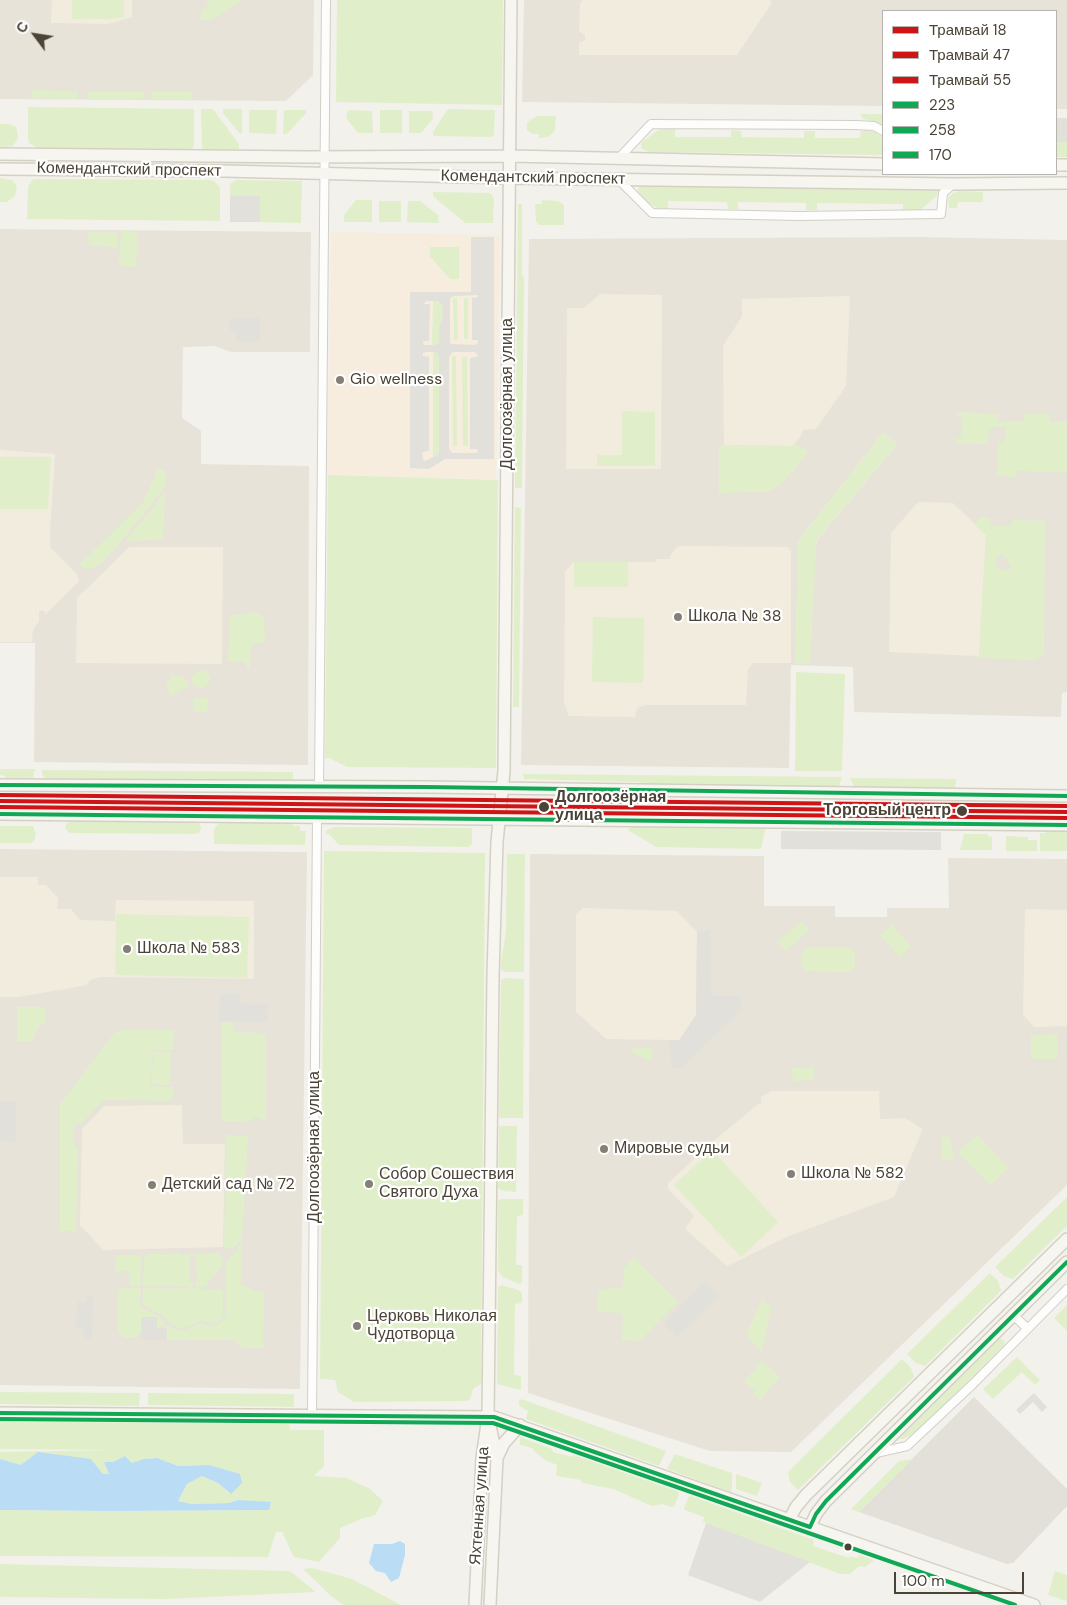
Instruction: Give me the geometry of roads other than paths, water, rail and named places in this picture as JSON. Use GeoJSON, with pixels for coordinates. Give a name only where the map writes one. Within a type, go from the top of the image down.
{"type":"FeatureCollection","features":[{"type":"Feature","properties":{"kind":"main road","name":"Долгоозёрная улица"},"geometry":{"type":"LineString","coordinates":[[488,1417],[493,975],[499,819],[504,761],[511,0]]}},
{"type":"Feature","properties":{"kind":"main road","name":"Комендантский проспект"},"geometry":{"type":"LineString","coordinates":[[0,154],[509,156],[882,164]]}},
{"type":"Feature","properties":{"kind":"main road","name":"Комендантский проспект"},"geometry":{"type":"LineString","coordinates":[[0,169],[953,184],[1067,183]]}},
{"type":"Feature","properties":{"kind":"main road"},"geometry":{"type":"LineString","coordinates":[[0,785],[502,788],[1067,796]]}},
{"type":"Feature","properties":{"kind":"main road"},"geometry":{"type":"LineString","coordinates":[[0,814],[1067,825]]}},
{"type":"Feature","properties":{"kind":"main road"},"geometry":{"type":"LineString","coordinates":[[789,1520],[796,1507],[806,1495],[1067,1239]]}},
{"type":"Feature","properties":{"kind":"main road"},"geometry":{"type":"LineString","coordinates":[[810,1527],[816,1514],[826,1501],[1067,1262]]}},
{"type":"Feature","properties":{"kind":"main road"},"geometry":{"type":"LineString","coordinates":[[0,1413],[488,1417],[520,1425],[1034,1605]]}},
{"type":"Feature","properties":{"kind":"main road","name":"Яхтенная улица"},"geometry":{"type":"LineString","coordinates":[[488,1417],[496,1458],[490,1605]]}},
{"type":"Feature","properties":{"kind":"main road","name":"Яхтенная улица"},"geometry":{"type":"LineString","coordinates":[[475,1605],[482,1458],[488,1417]]}},
{"type":"Feature","properties":{"kind":"main road"},"geometry":{"type":"LineString","coordinates":[[496,1458],[504,1443],[520,1425]]}},
{"type":"Feature","properties":{"kind":"street"},"geometry":{"type":"LineString","coordinates":[[319,787],[326,0]]}},
{"type":"Feature","properties":{"kind":"street"},"geometry":{"type":"LineString","coordinates":[[619,158],[651,124],[856,125],[874,126],[882,131]]}},
{"type":"Feature","properties":{"kind":"street"},"geometry":{"type":"LineString","coordinates":[[618,179],[652,213],[790,216],[941,214],[943,193],[953,184]]}},
{"type":"Feature","properties":{"kind":"street","name":"Долгоозёрная улица"},"geometry":{"type":"LineString","coordinates":[[312,1415],[317,818]]}},
{"type":"Feature","properties":{"kind":"street"},"geometry":{"type":"LineString","coordinates":[[876,1453],[907,1446],[1067,1290]]}},
{"type":"Feature","properties":{"kind":"street"},"geometry":{"type":"LineString","coordinates":[[1013,1315],[1027,1328]]}},
{"type":"Feature","properties":{"kind":"water"},"geometry":{"type":"Polygon","coordinates":[[[38,1452],[91,1459],[103,1474],[109,1474],[104,1462],[113,1462],[125,1456],[132,1463],[144,1459],[157,1458],[178,1466],[209,1465],[240,1474],[242,1483],[231,1494],[218,1483],[202,1476],[187,1484],[178,1501],[192,1504],[229,1503],[238,1500],[271,1502],[269,1510],[0,1510],[0,1459],[21,1465],[38,1452]]]}},
{"type":"Feature","properties":{"kind":"water"},"geometry":{"type":"Polygon","coordinates":[[[400,1541],[405,1544],[405,1555],[399,1578],[391,1582],[385,1573],[376,1571],[369,1563],[374,1544],[392,1544],[400,1541]]]}},
{"type":"Feature","properties":{"kind":"tram line","name":"55"},"geometry":{"type":"LineString","coordinates":[[0,795],[1067,806]]}},
{"type":"Feature","properties":{"kind":"tram line","name":"18"},"geometry":{"type":"LineString","coordinates":[[0,801],[1067,812]]}},
{"type":"Feature","properties":{"kind":"tram line","name":"47"},"geometry":{"type":"LineString","coordinates":[[0,807],[1067,818]]}},
{"type":"Feature","properties":{"kind":"place","name":"Gio wellness"},"geometry":{"type":"Point","coordinates":[340,380]}},
{"type":"Feature","properties":{"kind":"place","name":"Школа № 38"},"geometry":{"type":"Point","coordinates":[678,617]}},
{"type":"Feature","properties":{"kind":"place","name":"Долгоозёрная улица"},"geometry":{"type":"Point","coordinates":[544,807]}},
{"type":"Feature","properties":{"kind":"place","name":"Торговый центр"},"geometry":{"type":"Point","coordinates":[962,811]}},
{"type":"Feature","properties":{"kind":"place","name":"Школа № 583"},"geometry":{"type":"Point","coordinates":[127,949]}},
{"type":"Feature","properties":{"kind":"place","name":"Мировые судьи"},"geometry":{"type":"Point","coordinates":[604,1149]}},
{"type":"Feature","properties":{"kind":"place","name":"Школа № 582"},"geometry":{"type":"Point","coordinates":[791,1174]}},
{"type":"Feature","properties":{"kind":"place","name":"Собор Сошествия Святого Духа"},"geometry":{"type":"Point","coordinates":[369,1184]}},
{"type":"Feature","properties":{"kind":"place","name":"Детский сад № 72"},"geometry":{"type":"Point","coordinates":[152,1185]}},
{"type":"Feature","properties":{"kind":"place","name":"Церковь Николая Чудотворца"},"geometry":{"type":"Point","coordinates":[357,1326]}}]}
